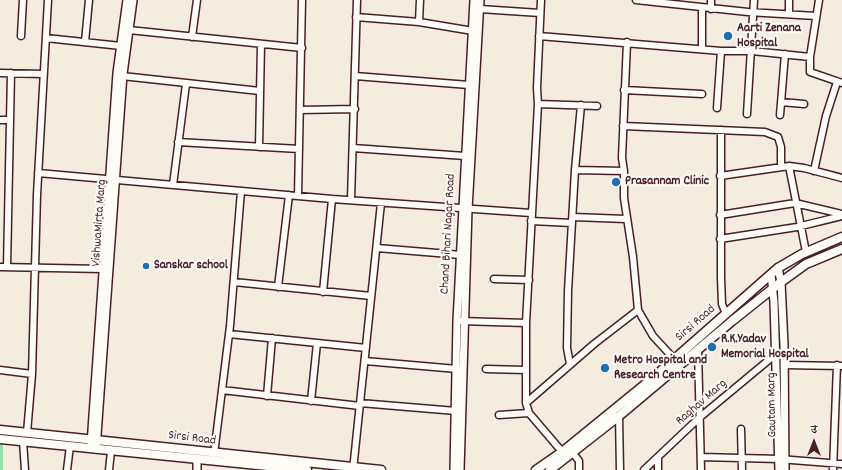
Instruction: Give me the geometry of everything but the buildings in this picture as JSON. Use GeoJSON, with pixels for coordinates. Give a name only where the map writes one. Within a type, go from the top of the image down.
{"type":"FeatureCollection","features":[{"type":"Feature","properties":{"kind":"main road","name":"Sirsi Road"},"geometry":{"type":"LineString","coordinates":[[536,470],[567,454],[619,416],[726,314],[778,268],[806,252],[842,237]]}},
{"type":"Feature","properties":{"kind":"main road","name":"Sirsi Road"},"geometry":{"type":"LineString","coordinates":[[550,470],[677,362],[698,350],[781,282],[806,264],[842,249]]}},
{"type":"Feature","properties":{"kind":"main road","name":"Sirsi Road"},"geometry":{"type":"LineString","coordinates":[[0,430],[25,437],[70,446],[93,444],[111,451],[197,459],[241,467],[307,470]]}},
{"type":"Feature","properties":{"kind":"main road","name":"Sirsi Road"},"geometry":{"type":"LineString","coordinates":[[0,439],[25,437],[214,454],[353,469],[381,470]]}},
{"type":"Feature","properties":{"kind":"street"},"geometry":{"type":"LineString","coordinates":[[21,36],[23,0]]}},
{"type":"Feature","properties":{"kind":"street"},"geometry":{"type":"LineString","coordinates":[[25,470],[25,437],[32,374],[38,173],[48,0]]}},
{"type":"Feature","properties":{"kind":"street"},"geometry":{"type":"LineString","coordinates":[[85,42],[89,0]]}},
{"type":"Feature","properties":{"kind":"street","name":"VishwaMirta Marg"},"geometry":{"type":"LineString","coordinates":[[93,444],[121,46],[127,0]]}},
{"type":"Feature","properties":{"kind":"street","name":"VishwaMirta Marg"},"geometry":{"type":"LineString","coordinates":[[93,444],[103,270],[122,76],[133,0]]}},
{"type":"Feature","properties":{"kind":"street"},"geometry":{"type":"LineString","coordinates":[[192,37],[197,0]]}},
{"type":"Feature","properties":{"kind":"street"},"geometry":{"type":"LineString","coordinates":[[298,196],[302,0]]}},
{"type":"Feature","properties":{"kind":"street"},"geometry":{"type":"LineString","coordinates":[[351,200],[355,109],[357,0]]}},
{"type":"Feature","properties":{"kind":"street"},"geometry":{"type":"LineString","coordinates":[[419,22],[420,0]]}},
{"type":"Feature","properties":{"kind":"street","name":"Chand Bihari Nagar Road"},"geometry":{"type":"LineString","coordinates":[[460,470],[465,321],[465,156],[474,0]]}},
{"type":"Feature","properties":{"kind":"street","name":"Chand Bihari Nagar Road"},"geometry":{"type":"LineString","coordinates":[[454,470],[457,321],[480,0]]}},
{"type":"Feature","properties":{"kind":"street"},"geometry":{"type":"LineString","coordinates":[[541,0],[537,88],[538,104],[526,324],[526,403],[529,413],[567,454],[579,461],[579,470]]}},
{"type":"Feature","properties":{"kind":"street"},"geometry":{"type":"LineString","coordinates":[[636,0],[657,1],[711,9],[816,16]]}},
{"type":"Feature","properties":{"kind":"street"},"geometry":{"type":"LineString","coordinates":[[711,0],[711,9]]}},
{"type":"Feature","properties":{"kind":"street"},"geometry":{"type":"LineString","coordinates":[[747,114],[754,0]]}},
{"type":"Feature","properties":{"kind":"street"},"geometry":{"type":"LineString","coordinates":[[788,14],[789,0]]}},
{"type":"Feature","properties":{"kind":"street"},"geometry":{"type":"LineString","coordinates":[[814,171],[826,116],[839,83],[810,72],[810,57],[819,0]]}},
{"type":"Feature","properties":{"kind":"street"},"geometry":{"type":"LineString","coordinates":[[702,8],[702,49]]}},
{"type":"Feature","properties":{"kind":"street"},"geometry":{"type":"LineString","coordinates":[[480,9],[540,13]]}},
{"type":"Feature","properties":{"kind":"street"},"geometry":{"type":"LineString","coordinates":[[356,17],[419,22],[472,30]]}},
{"type":"Feature","properties":{"kind":"street"},"geometry":{"type":"LineString","coordinates":[[129,30],[302,48]]}},
{"type":"Feature","properties":{"kind":"street"},"geometry":{"type":"LineString","coordinates":[[539,36],[627,42],[721,51],[752,51],[810,57]]}},
{"type":"Feature","properties":{"kind":"street"},"geometry":{"type":"LineString","coordinates":[[46,38],[121,46]]}},
{"type":"Feature","properties":{"kind":"street"},"geometry":{"type":"LineString","coordinates":[[627,42],[622,126],[622,158],[624,170],[626,219],[633,257],[638,310],[654,336],[677,362]]}},
{"type":"Feature","properties":{"kind":"street"},"geometry":{"type":"LineString","coordinates":[[259,147],[261,44]]}},
{"type":"Feature","properties":{"kind":"street"},"geometry":{"type":"LineString","coordinates":[[717,108],[721,51]]}},
{"type":"Feature","properties":{"kind":"street"},"geometry":{"type":"LineString","coordinates":[[780,115],[786,54]]}},
{"type":"Feature","properties":{"kind":"street"},"geometry":{"type":"LineString","coordinates":[[0,72],[43,74]]}},
{"type":"Feature","properties":{"kind":"street"},"geometry":{"type":"LineString","coordinates":[[11,73],[3,267],[103,270]]}},
{"type":"Feature","properties":{"kind":"street"},"geometry":{"type":"LineString","coordinates":[[122,76],[260,91]]}},
{"type":"Feature","properties":{"kind":"street"},"geometry":{"type":"LineString","coordinates":[[355,76],[469,85]]}},
{"type":"Feature","properties":{"kind":"street"},"geometry":{"type":"LineString","coordinates":[[173,185],[186,84]]}},
{"type":"Feature","properties":{"kind":"street"},"geometry":{"type":"LineString","coordinates":[[624,90],[702,94]]}},
{"type":"Feature","properties":{"kind":"street"},"geometry":{"type":"LineString","coordinates":[[781,102],[804,104]]}},
{"type":"Feature","properties":{"kind":"street"},"geometry":{"type":"LineString","coordinates":[[538,104],[597,106]]}},
{"type":"Feature","properties":{"kind":"street"},"geometry":{"type":"LineString","coordinates":[[570,364],[567,348],[568,292],[580,105]]}},
{"type":"Feature","properties":{"kind":"street"},"geometry":{"type":"LineString","coordinates":[[300,110],[355,109]]}},
{"type":"Feature","properties":{"kind":"street"},"geometry":{"type":"LineString","coordinates":[[0,120],[10,120]]}},
{"type":"Feature","properties":{"kind":"street"},"geometry":{"type":"LineString","coordinates":[[622,126],[765,132],[778,137],[781,147],[781,166]]}},
{"type":"Feature","properties":{"kind":"street"},"geometry":{"type":"LineString","coordinates":[[721,130],[722,159],[720,176],[720,239],[722,304],[726,314]]}},
{"type":"Feature","properties":{"kind":"street"},"geometry":{"type":"LineString","coordinates":[[178,142],[300,150]]}},
{"type":"Feature","properties":{"kind":"street"},"geometry":{"type":"LineString","coordinates":[[353,148],[465,156]]}},
{"type":"Feature","properties":{"kind":"street"},"geometry":{"type":"LineString","coordinates":[[789,166],[806,252]]}},
{"type":"Feature","properties":{"kind":"street"},"geometry":{"type":"LineString","coordinates":[[720,176],[789,166],[842,178]]}},
{"type":"Feature","properties":{"kind":"street"},"geometry":{"type":"LineString","coordinates":[[575,170],[624,170]]}},
{"type":"Feature","properties":{"kind":"street"},"geometry":{"type":"LineString","coordinates":[[38,173],[332,199],[531,214]]}},
{"type":"Feature","properties":{"kind":"street"},"geometry":{"type":"LineString","coordinates":[[214,454],[229,334],[242,191]]}},
{"type":"Feature","properties":{"kind":"street"},"geometry":{"type":"LineString","coordinates":[[278,287],[289,195]]}},
{"type":"Feature","properties":{"kind":"street"},"geometry":{"type":"LineString","coordinates":[[323,292],[332,199]]}},
{"type":"Feature","properties":{"kind":"street"},"geometry":{"type":"LineString","coordinates":[[353,469],[381,202]]}},
{"type":"Feature","properties":{"kind":"street"},"geometry":{"type":"LineString","coordinates":[[720,215],[795,202],[841,214]]}},
{"type":"Feature","properties":{"kind":"street"},"geometry":{"type":"LineString","coordinates":[[720,239],[800,226],[841,214]]}},
{"type":"Feature","properties":{"kind":"street"},"geometry":{"type":"LineString","coordinates":[[531,221],[626,219]]}},
{"type":"Feature","properties":{"kind":"street"},"geometry":{"type":"LineString","coordinates":[[377,248],[461,255]]}},
{"type":"Feature","properties":{"kind":"street","name":"Gautam Marg"},"geometry":{"type":"LineString","coordinates":[[778,268],[781,282],[784,365],[782,459],[779,470]]}},
{"type":"Feature","properties":{"kind":"street","name":"Gautam Marg"},"geometry":{"type":"LineString","coordinates":[[771,274],[774,288],[782,459],[785,470]]}},
{"type":"Feature","properties":{"kind":"street"},"geometry":{"type":"LineString","coordinates":[[494,279],[529,280]]}},
{"type":"Feature","properties":{"kind":"street"},"geometry":{"type":"LineString","coordinates":[[234,282],[371,296]]}},
{"type":"Feature","properties":{"kind":"street"},"geometry":{"type":"LineString","coordinates":[[526,403],[570,364],[638,310]]}},
{"type":"Feature","properties":{"kind":"street"},"geometry":{"type":"LineString","coordinates":[[457,321],[526,324]]}},
{"type":"Feature","properties":{"kind":"street"},"geometry":{"type":"LineString","coordinates":[[229,334],[366,348]]}},
{"type":"Feature","properties":{"kind":"street"},"geometry":{"type":"LineString","coordinates":[[267,396],[272,338]]}},
{"type":"Feature","properties":{"kind":"street"},"geometry":{"type":"LineString","coordinates":[[311,401],[317,343]]}},
{"type":"Feature","properties":{"kind":"street"},"geometry":{"type":"LineString","coordinates":[[698,350],[701,470]]}},
{"type":"Feature","properties":{"kind":"street","name":"Raghav Marg"},"geometry":{"type":"LineString","coordinates":[[644,470],[699,418],[776,354]]}},
{"type":"Feature","properties":{"kind":"street"},"geometry":{"type":"LineString","coordinates":[[365,361],[457,369]]}},
{"type":"Feature","properties":{"kind":"street"},"geometry":{"type":"LineString","coordinates":[[784,365],[839,366],[833,467]]}},
{"type":"Feature","properties":{"kind":"street"},"geometry":{"type":"LineString","coordinates":[[486,369],[526,370]]}},
{"type":"Feature","properties":{"kind":"street"},"geometry":{"type":"LineString","coordinates":[[0,370],[32,374]]}},
{"type":"Feature","properties":{"kind":"street"},"geometry":{"type":"LineString","coordinates":[[222,390],[311,401],[456,411]]}},
{"type":"Feature","properties":{"kind":"street"},"geometry":{"type":"LineString","coordinates":[[499,415],[529,413]]}},
{"type":"Feature","properties":{"kind":"street"},"geometry":{"type":"LineString","coordinates":[[619,416],[620,470]]}},
{"type":"Feature","properties":{"kind":"street"},"geometry":{"type":"LineString","coordinates":[[740,429],[742,470]]}},
{"type":"Feature","properties":{"kind":"street"},"geometry":{"type":"LineString","coordinates":[[67,470],[70,446]]}},
{"type":"Feature","properties":{"kind":"street"},"geometry":{"type":"LineString","coordinates":[[109,470],[111,451]]}},
{"type":"Feature","properties":{"kind":"street"},"geometry":{"type":"LineString","coordinates":[[700,457],[782,459],[833,467],[842,464]]}},
{"type":"Feature","properties":{"kind":"street"},"geometry":{"type":"LineString","coordinates":[[658,458],[658,470]]}},
{"type":"Feature","properties":{"kind":"street"},"geometry":{"type":"LineString","coordinates":[[197,459],[197,470]]}},
{"type":"Feature","properties":{"kind":"green space"},"geometry":{"type":"Polygon","coordinates":[[[0,442],[3,442],[3,470],[0,470],[0,442]]]}},
{"type":"Feature","properties":{"kind":"place","name":"Aarti Zenana Hospital"},"geometry":{"type":"Point","coordinates":[728,36]}},
{"type":"Feature","properties":{"kind":"place","name":"Prasannam Clinic"},"geometry":{"type":"Point","coordinates":[616,182]}},
{"type":"Feature","properties":{"kind":"place","name":"Sanskar school"},"geometry":{"type":"Point","coordinates":[146,266]}},
{"type":"Feature","properties":{"kind":"place","name":"R.K.Yadav Memorial Hospital"},"geometry":{"type":"Point","coordinates":[712,347]}},
{"type":"Feature","properties":{"kind":"place","name":"Metro Hospital and Research Centre"},"geometry":{"type":"Point","coordinates":[605,368]}}]}
